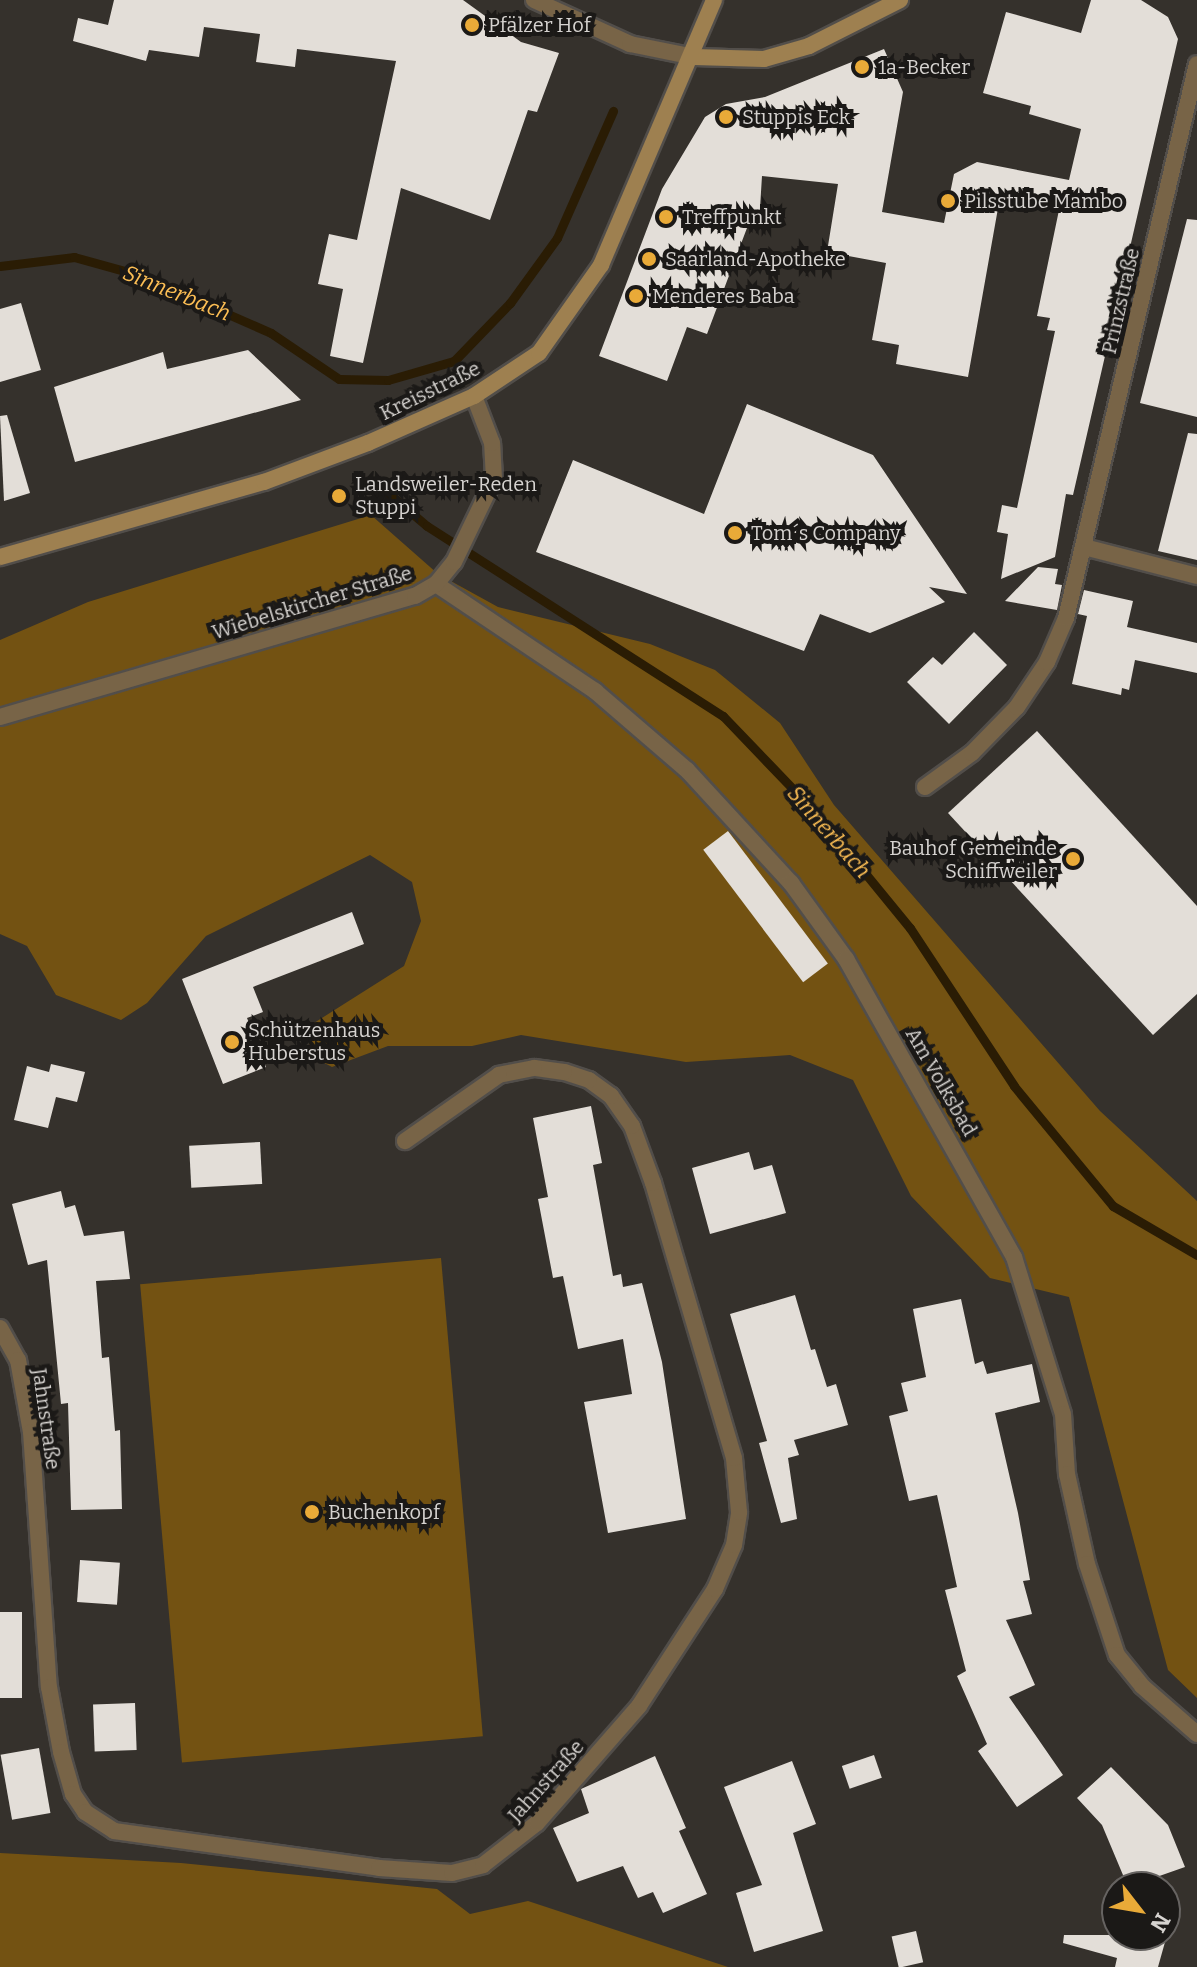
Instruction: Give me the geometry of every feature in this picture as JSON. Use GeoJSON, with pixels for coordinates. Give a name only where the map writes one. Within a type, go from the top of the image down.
{"type":"FeatureCollection","features":[{"type":"Feature","properties":{"kind":"main road","name":"Kreisstraße"},"geometry":{"type":"LineString","coordinates":[[0,557],[264,482],[474,396],[539,353],[572,312],[621,223],[694,57],[714,0]]}},
{"type":"Feature","properties":{"kind":"main road"},"geometry":{"type":"LineString","coordinates":[[694,57],[764,59],[809,46],[900,0]]}},
{"type":"Feature","properties":{"kind":"street"},"geometry":{"type":"LineString","coordinates":[[534,0],[630,44],[694,57]]}},
{"type":"Feature","properties":{"kind":"street","name":"Prinzstraße"},"geometry":{"type":"LineString","coordinates":[[925,787],[972,753],[1017,707],[1047,662],[1066,618],[1197,64]]}},
{"type":"Feature","properties":{"kind":"street","name":"Wiebelskircher Straße"},"geometry":{"type":"LineString","coordinates":[[0,717],[415,596],[436,584],[454,562],[488,499],[495,462],[474,396]]}},
{"type":"Feature","properties":{"kind":"street"},"geometry":{"type":"LineString","coordinates":[[1084,547],[1197,576]]}},
{"type":"Feature","properties":{"kind":"street","name":"Am Volksbad"},"geometry":{"type":"LineString","coordinates":[[436,584],[595,691],[687,770],[782,872],[846,959],[1014,1257],[1063,1414],[1067,1474],[1087,1564],[1117,1655],[1142,1686],[1197,1734]]}},
{"type":"Feature","properties":{"kind":"street","name":"Jahnstraße"},"geometry":{"type":"LineString","coordinates":[[0,1328],[18,1360],[31,1432],[49,1687],[65,1766],[85,1812],[114,1831],[379,1868],[452,1873],[483,1865],[537,1823],[639,1706],[715,1589],[734,1545],[738,1499],[734,1458],[696,1315],[632,1126],[611,1096],[589,1080],[564,1072],[534,1068],[499,1075],[405,1141]]}},
{"type":"Feature","properties":{"kind":"shaded area"},"geometry":{"type":"Polygon","coordinates":[[[371,515],[438,574],[498,607],[650,644],[715,670],[780,723],[834,805],[1100,1111],[1197,1201],[1197,1698],[1168,1670],[1069,1297],[990,1278],[911,1196],[853,1080],[790,1055],[686,1062],[521,1035],[472,1046],[388,1046],[332,1067],[307,1054],[314,1023],[404,966],[421,921],[412,882],[370,855],[206,936],[147,1003],[121,1020],[56,995],[27,946],[0,934],[0,640],[88,602],[371,515]]]}},
{"type":"Feature","properties":{"kind":"shaded area","name":"Buchenkopf"},"geometry":{"type":"Polygon","coordinates":[[[441,1258],[483,1736],[182,1762],[140,1284],[441,1258]]]}},
{"type":"Feature","properties":{"kind":"shaded area"},"geometry":{"type":"Polygon","coordinates":[[[0,1853],[181,1863],[437,1889],[470,1914],[528,1901],[728,1967],[0,1967],[0,1853]]]}},
{"type":"Feature","properties":{"kind":"building"},"geometry":{"type":"Polygon","coordinates":[[[114,0],[463,0],[521,42],[559,53],[537,112],[528,110],[490,220],[401,188],[363,363],[330,356],[343,289],[318,284],[329,234],[357,240],[396,61],[297,49],[295,67],[256,62],[260,34],[204,27],[199,57],[149,50],[146,61],[73,41],[78,18],[108,25],[114,0]]]}},
{"type":"Feature","properties":{"kind":"building"},"geometry":{"type":"Polygon","coordinates":[[[1091,0],[1141,0],[1168,17],[1178,39],[1073,495],[1066,494],[1055,557],[1001,579],[1008,534],[997,532],[1002,505],[1017,508],[1055,331],[1047,330],[1050,318],[1037,316],[1059,210],[1000,197],[968,377],[896,364],[899,345],[872,340],[886,263],[827,252],[838,184],[762,176],[759,224],[750,220],[707,334],[687,327],[667,381],[599,356],[662,189],[705,117],[726,104],[765,97],[884,49],[903,92],[882,212],[944,223],[954,174],[977,162],[1069,180],[1081,129],[1029,114],[1031,106],[983,93],[1006,12],[1081,33],[1091,0]]]}},
{"type":"Feature","properties":{"kind":"building"},"geometry":{"type":"Polygon","coordinates":[[[1187,219],[1197,220],[1197,417],[1140,403],[1187,219]]]}},
{"type":"Feature","properties":{"kind":"building"},"geometry":{"type":"Polygon","coordinates":[[[21,303],[41,370],[0,382],[0,309],[21,303]]]}},
{"type":"Feature","properties":{"kind":"building"},"geometry":{"type":"Polygon","coordinates":[[[248,350],[301,400],[75,462],[54,387],[163,352],[167,369],[248,350]]]}},
{"type":"Feature","properties":{"kind":"building","name":"Tom´s Company"},"geometry":{"type":"Polygon","coordinates":[[[747,404],[873,455],[967,594],[929,587],[945,602],[870,633],[820,614],[804,651],[536,552],[573,460],[704,514],[747,404]]]}},
{"type":"Feature","properties":{"kind":"building"},"geometry":{"type":"Polygon","coordinates":[[[7,415],[30,493],[4,501],[0,416],[7,415]]]}},
{"type":"Feature","properties":{"kind":"building"},"geometry":{"type":"Polygon","coordinates":[[[1188,433],[1197,434],[1197,560],[1158,551],[1188,433]]]}},
{"type":"Feature","properties":{"kind":"building"},"geometry":{"type":"Polygon","coordinates":[[[1038,567],[1058,569],[1055,584],[1062,585],[1057,610],[1005,601],[1038,567]]]}},
{"type":"Feature","properties":{"kind":"building"},"geometry":{"type":"Polygon","coordinates":[[[1084,590],[1133,601],[1127,627],[1197,643],[1197,673],[1135,660],[1129,690],[1122,688],[1121,695],[1072,684],[1087,616],[1078,614],[1084,590]]]}},
{"type":"Feature","properties":{"kind":"building"},"geometry":{"type":"Polygon","coordinates":[[[974,632],[1007,665],[949,724],[907,682],[933,657],[942,665],[974,632]]]}},
{"type":"Feature","properties":{"kind":"building","name":"Bauhof Gemeinde Schiffweiler"},"geometry":{"type":"Polygon","coordinates":[[[1037,731],[1197,906],[1197,994],[1153,1035],[948,813],[1037,731]]]}},
{"type":"Feature","properties":{"kind":"building"},"geometry":{"type":"Polygon","coordinates":[[[728,831],[828,964],[803,982],[703,850],[728,831]]]}},
{"type":"Feature","properties":{"kind":"building","name":"Schützenhaus Huberstus"},"geometry":{"type":"Polygon","coordinates":[[[352,912],[364,944],[253,987],[263,1012],[247,1018],[266,1067],[223,1084],[182,979],[352,912]]]}},
{"type":"Feature","properties":{"kind":"building"},"geometry":{"type":"Polygon","coordinates":[[[51,1064],[85,1072],[77,1102],[56,1097],[48,1128],[14,1120],[27,1066],[49,1072],[51,1064]]]}},
{"type":"Feature","properties":{"kind":"building"},"geometry":{"type":"Polygon","coordinates":[[[591,1106],[602,1163],[593,1165],[613,1276],[621,1274],[623,1287],[642,1283],[662,1362],[686,1519],[608,1533],[584,1402],[632,1394],[623,1339],[578,1349],[563,1276],[553,1278],[538,1199],[548,1197],[533,1118],[591,1106]]]}},
{"type":"Feature","properties":{"kind":"building"},"geometry":{"type":"Polygon","coordinates":[[[260,1142],[262,1184],[191,1188],[189,1146],[260,1142]]]}},
{"type":"Feature","properties":{"kind":"building"},"geometry":{"type":"Polygon","coordinates":[[[749,1152],[754,1170],[772,1165],[786,1213],[710,1234],[692,1168],[749,1152]]]}},
{"type":"Feature","properties":{"kind":"building"},"geometry":{"type":"Polygon","coordinates":[[[61,1191],[65,1208],[75,1205],[84,1236],[124,1231],[130,1279],[96,1281],[102,1358],[109,1357],[115,1431],[120,1430],[122,1509],[71,1510],[68,1403],[61,1404],[47,1260],[28,1265],[12,1204],[61,1191]]]}},
{"type":"Feature","properties":{"kind":"building"},"geometry":{"type":"Polygon","coordinates":[[[795,1295],[811,1350],[815,1349],[827,1387],[836,1384],[848,1425],[794,1440],[799,1455],[788,1458],[797,1519],[781,1523],[759,1443],[767,1441],[730,1314],[795,1295]]]}},
{"type":"Feature","properties":{"kind":"building"},"geometry":{"type":"Polygon","coordinates":[[[961,1299],[975,1364],[983,1361],[987,1374],[1032,1364],[1040,1402],[995,1413],[1018,1513],[1030,1580],[1023,1581],[1032,1614],[1006,1620],[1035,1685],[1009,1697],[1063,1775],[1017,1807],[978,1751],[987,1744],[957,1676],[966,1671],[945,1590],[957,1587],[937,1495],[909,1501],[889,1416],[908,1411],[901,1383],[926,1377],[913,1309],[961,1299]]]}},
{"type":"Feature","properties":{"kind":"building"},"geometry":{"type":"Polygon","coordinates":[[[80,1560],[120,1563],[117,1605],[77,1602],[80,1560]]]}},
{"type":"Feature","properties":{"kind":"building"},"geometry":{"type":"Polygon","coordinates":[[[0,1612],[22,1612],[22,1698],[0,1698],[0,1612]]]}},
{"type":"Feature","properties":{"kind":"building"},"geometry":{"type":"Polygon","coordinates":[[[135,1703],[137,1750],[95,1751],[93,1704],[135,1703]]]}},
{"type":"Feature","properties":{"kind":"building"},"geometry":{"type":"Polygon","coordinates":[[[39,1748],[50,1813],[12,1820],[1,1755],[39,1748]]]}},
{"type":"Feature","properties":{"kind":"building"},"geometry":{"type":"Polygon","coordinates":[[[874,1755],[882,1778],[850,1789],[842,1766],[874,1755]]]}},
{"type":"Feature","properties":{"kind":"building"},"geometry":{"type":"Polygon","coordinates":[[[655,1756],[686,1828],[679,1831],[707,1894],[663,1913],[653,1892],[638,1898],[623,1866],[577,1882],[553,1828],[589,1813],[581,1789],[655,1756]]]}},
{"type":"Feature","properties":{"kind":"building"},"geometry":{"type":"Polygon","coordinates":[[[792,1761],[816,1824],[793,1833],[823,1931],[754,1952],[736,1893],[762,1885],[724,1787],[792,1761]]]}},
{"type":"Feature","properties":{"kind":"building"},"geometry":{"type":"Polygon","coordinates":[[[1111,1767],[1168,1825],[1185,1867],[1174,1871],[1121,1871],[1102,1825],[1077,1798],[1111,1767]]]}},
{"type":"Feature","properties":{"kind":"building"},"geometry":{"type":"Polygon","coordinates":[[[916,1931],[923,1962],[899,1967],[892,1937],[916,1931]]]}},
{"type":"Feature","properties":{"kind":"building"},"geometry":{"type":"Polygon","coordinates":[[[1064,1935],[1101,1935],[1101,1951],[1162,1951],[1158,1967],[1115,1967],[1117,1958],[1063,1943],[1064,1935]]]}},
{"type":"Feature","properties":{"kind":"waterway"},"geometry":{"type":"LineString","coordinates":[[0,266],[74,257],[139,275],[271,333],[339,379],[388,380],[454,361],[510,303],[557,238],[613,111]]}},
{"type":"Feature","properties":{"kind":"waterway","name":"Sinnerbach"},"geometry":{"type":"LineString","coordinates":[[382,488],[427,526],[723,716],[815,812],[910,928],[1014,1086],[1113,1206],[1197,1255]]}},
{"type":"Feature","properties":{"kind":"place","name":"Pfälzer Hof"},"geometry":{"type":"Point","coordinates":[472,25]}},
{"type":"Feature","properties":{"kind":"place","name":"1a-Becker"},"geometry":{"type":"Point","coordinates":[862,67]}},
{"type":"Feature","properties":{"kind":"place","name":"Stuppis Eck"},"geometry":{"type":"Point","coordinates":[726,117]}},
{"type":"Feature","properties":{"kind":"place","name":"Pilsstube Mambo"},"geometry":{"type":"Point","coordinates":[948,201]}},
{"type":"Feature","properties":{"kind":"place","name":"Treffpunkt"},"geometry":{"type":"Point","coordinates":[666,217]}},
{"type":"Feature","properties":{"kind":"place","name":"Saarland-Apotheke"},"geometry":{"type":"Point","coordinates":[649,259]}},
{"type":"Feature","properties":{"kind":"place","name":"Menderes Baba"},"geometry":{"type":"Point","coordinates":[636,296]}},
{"type":"Feature","properties":{"kind":"place","name":"Landsweiler-Reden Stuppi"},"geometry":{"type":"Point","coordinates":[339,496]}},
{"type":"Feature","properties":{"kind":"place","name":"Tom´s Company"},"geometry":{"type":"Point","coordinates":[735,533]}},
{"type":"Feature","properties":{"kind":"place","name":"Bauhof Gemeinde Schiffweiler"},"geometry":{"type":"Point","coordinates":[1073,859]}},
{"type":"Feature","properties":{"kind":"place","name":"Schützenhaus Huberstus"},"geometry":{"type":"Point","coordinates":[232,1042]}},
{"type":"Feature","properties":{"kind":"place","name":"Buchenkopf"},"geometry":{"type":"Point","coordinates":[312,1512]}}]}
